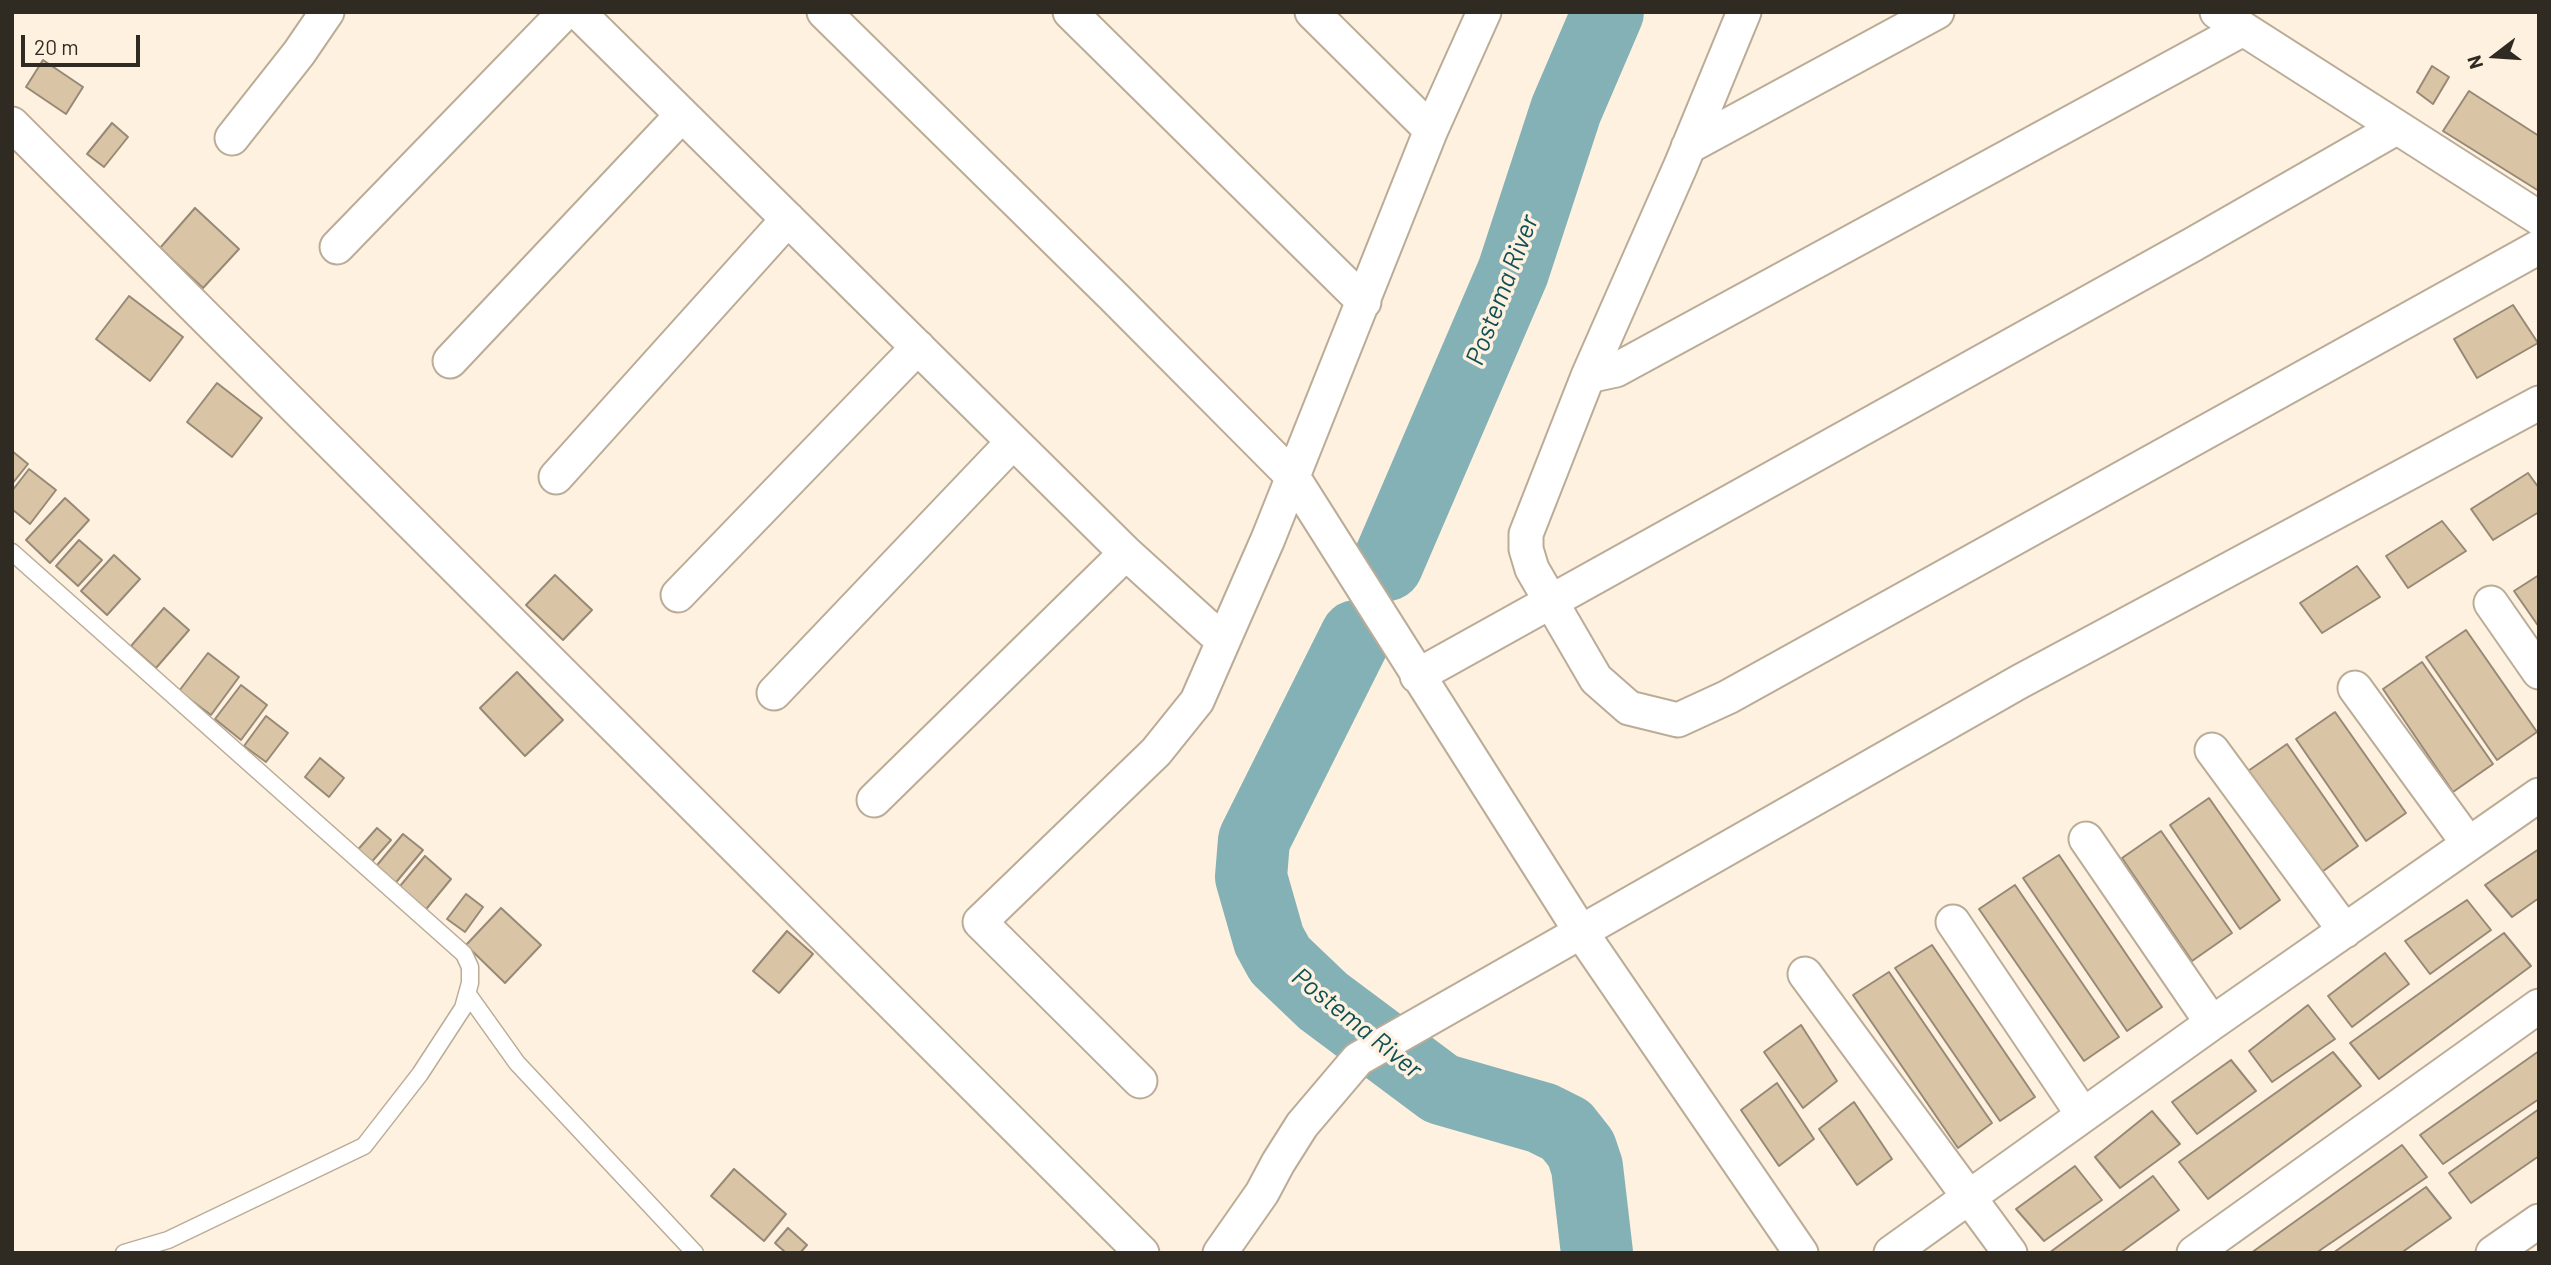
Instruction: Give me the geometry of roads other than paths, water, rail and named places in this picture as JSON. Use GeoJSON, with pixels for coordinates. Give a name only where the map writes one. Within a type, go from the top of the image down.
{"type":"FeatureCollection","features":[{"type":"Feature","properties":{"kind":"street"},"geometry":{"type":"LineString","coordinates":[[232,138],[299,53],[327,12]]}},
{"type":"Feature","properties":{"kind":"street"},"geometry":{"type":"LineString","coordinates":[[337,247],[565,12]]}},
{"type":"Feature","properties":{"kind":"street"},"geometry":{"type":"LineString","coordinates":[[578,12],[1126,553],[1223,641]]}},
{"type":"Feature","properties":{"kind":"street"},"geometry":{"type":"LineString","coordinates":[[824,12],[1293,477],[1581,932],[1801,1253]]}},
{"type":"Feature","properties":{"kind":"street"},"geometry":{"type":"LineString","coordinates":[[1070,12],[1364,302]]}},
{"type":"Feature","properties":{"kind":"street"},"geometry":{"type":"LineString","coordinates":[[1312,12],[1431,130]]}},
{"type":"Feature","properties":{"kind":"street"},"geometry":{"type":"LineString","coordinates":[[1140,1081],[980,922],[1156,752],[1197,701],[1208,681],[1293,477],[1431,130],[1484,12]]}},
{"type":"Feature","properties":{"kind":"street"},"geometry":{"type":"LineString","coordinates":[[1744,12],[1588,376],[1526,534],[1526,549],[1532,569],[1596,679],[1629,708],[1678,720],[1728,697],[2539,247]]}},
{"type":"Feature","properties":{"kind":"street"},"geometry":{"type":"LineString","coordinates":[[1688,147],[1937,12]]}},
{"type":"Feature","properties":{"kind":"street"},"geometry":{"type":"LineString","coordinates":[[1588,376],[1616,370],[2230,21],[2539,218]]}},
{"type":"Feature","properties":{"kind":"street"},"geometry":{"type":"LineString","coordinates":[[450,360],[681,115]]}},
{"type":"Feature","properties":{"kind":"street"},"geometry":{"type":"LineString","coordinates":[[12,124],[1142,1253]]}},
{"type":"Feature","properties":{"kind":"street"},"geometry":{"type":"LineString","coordinates":[[1417,676],[2180,252],[2396,128]]}},
{"type":"Feature","properties":{"kind":"street"},"geometry":{"type":"LineString","coordinates":[[556,477],[788,219]]}},
{"type":"Feature","properties":{"kind":"street"},"geometry":{"type":"LineString","coordinates":[[678,595],[918,347]]}},
{"type":"Feature","properties":{"kind":"street"},"geometry":{"type":"LineString","coordinates":[[1220,1253],[1262,1193],[1302,1125],[1357,1059],[2019,682],[2539,402]]}},
{"type":"Feature","properties":{"kind":"street"},"geometry":{"type":"LineString","coordinates":[[774,693],[1013,442]]}},
{"type":"Feature","properties":{"kind":"street"},"geometry":{"type":"LineString","coordinates":[[874,800],[1126,553]]}},
{"type":"Feature","properties":{"kind":"street"},"geometry":{"type":"LineString","coordinates":[[2491,603],[2539,672]]}},
{"type":"Feature","properties":{"kind":"street"},"geometry":{"type":"LineString","coordinates":[[2355,688],[2468,844]]}},
{"type":"Feature","properties":{"kind":"street"},"geometry":{"type":"LineString","coordinates":[[2212,750],[2345,931]]}},
{"type":"Feature","properties":{"kind":"street"},"geometry":{"type":"LineString","coordinates":[[1891,1253],[2212,1023],[2539,795]]}},
{"type":"Feature","properties":{"kind":"street"},"geometry":{"type":"LineString","coordinates":[[2086,839],[2212,1023]]}},
{"type":"Feature","properties":{"kind":"street"},"geometry":{"type":"LineString","coordinates":[[1953,922],[2083,1115]]}},
{"type":"Feature","properties":{"kind":"street"},"geometry":{"type":"LineString","coordinates":[[1805,974],[2010,1253]]}},
{"type":"Feature","properties":{"kind":"street"},"geometry":{"type":"LineString","coordinates":[[2194,1253],[2539,1006]]}},
{"type":"Feature","properties":{"kind":"street"},"geometry":{"type":"LineString","coordinates":[[2493,1253],[2539,1221]]}},
{"type":"Feature","properties":{"kind":"lane"},"geometry":{"type":"LineString","coordinates":[[12,552],[464,954],[470,967],[470,984],[463,1008],[420,1074],[364,1146],[168,1240],[124,1253]]}},
{"type":"Feature","properties":{"kind":"lane"},"geometry":{"type":"LineString","coordinates":[[467,993],[517,1063],[695,1253]]}},
{"type":"Feature","properties":{"kind":"waterway","name":"Postema River"},"geometry":{"type":"LineString","coordinates":[[1387,565],[1513,272],[1566,110],[1608,12]]}},
{"type":"Feature","properties":{"kind":"waterway","name":"Postema River"},"geometry":{"type":"LineString","coordinates":[[1356,636],[1254,840],[1251,877],[1269,940],[1280,960],[1323,1001],[1441,1089],[1542,1118],[1566,1130],[1581,1149],[1587,1167],[1597,1253]]}}]}
